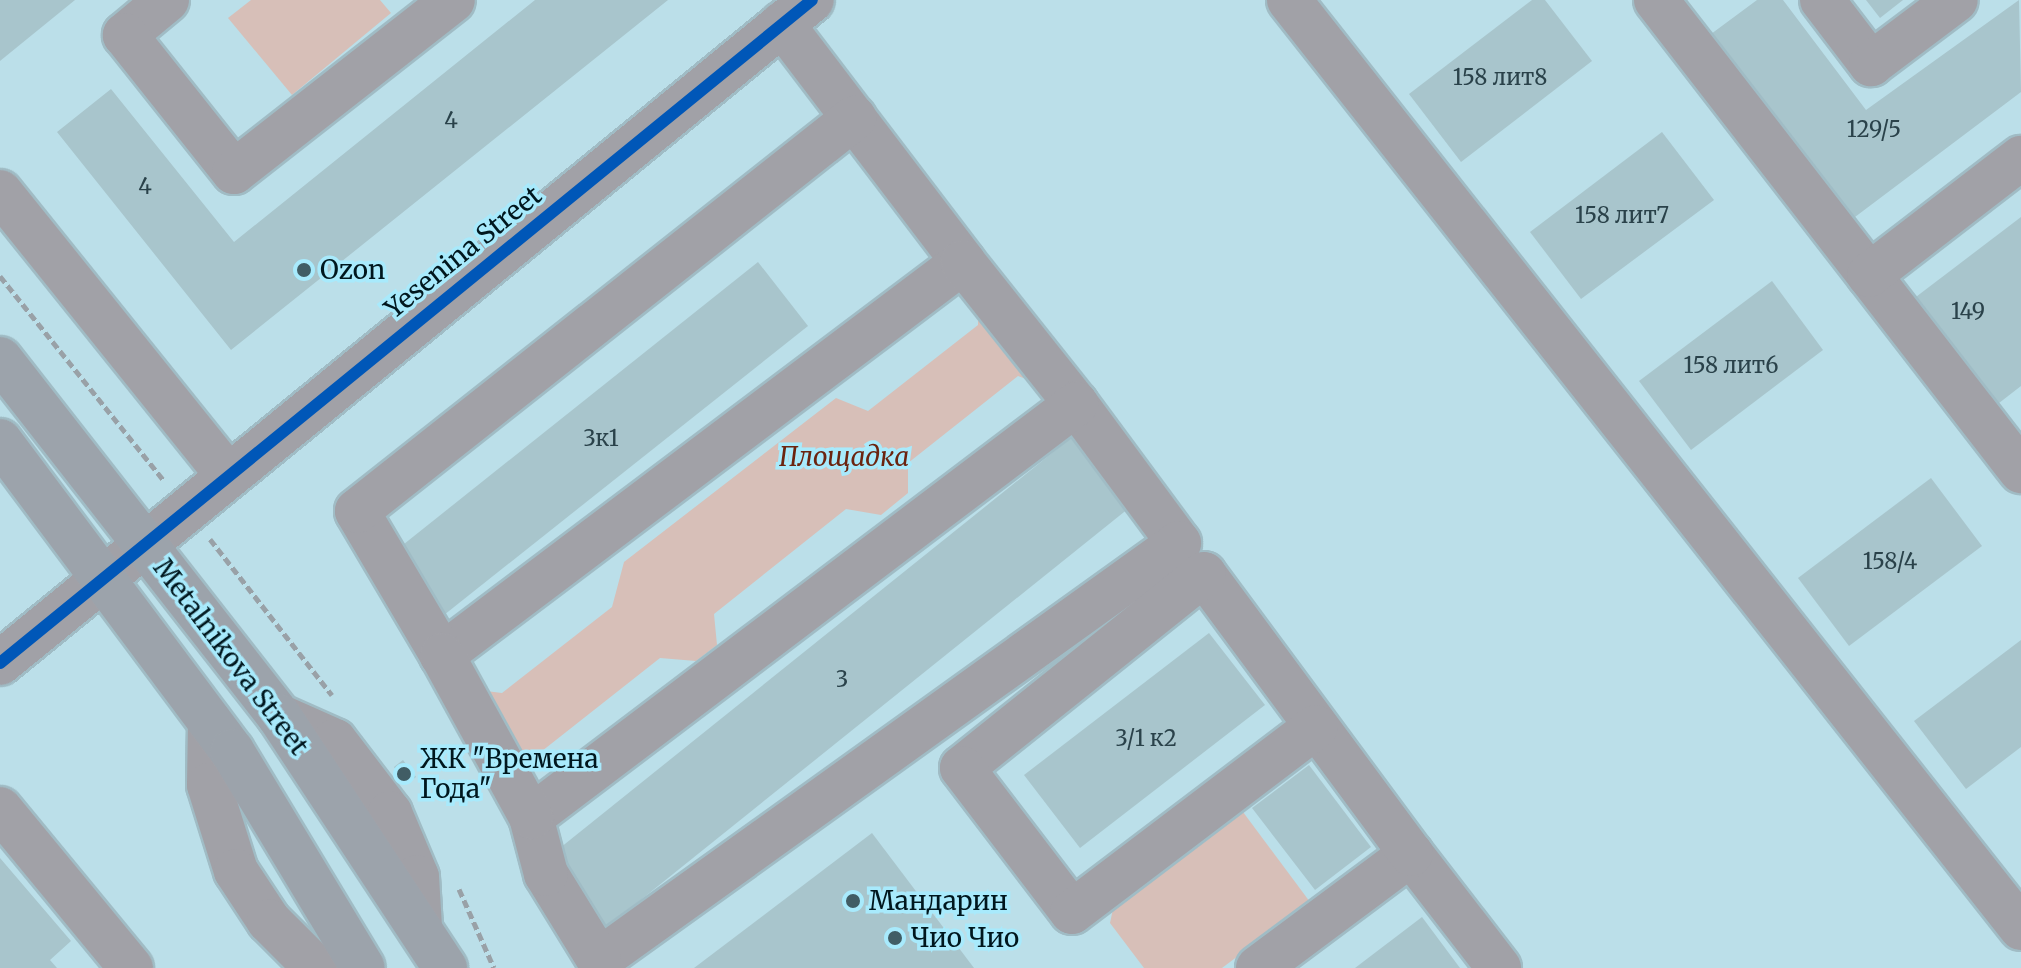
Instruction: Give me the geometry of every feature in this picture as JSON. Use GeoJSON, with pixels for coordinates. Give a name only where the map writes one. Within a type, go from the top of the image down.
{"type":"FeatureCollection","features":[{"type":"Feature","properties":{"kind":"main road","name":"Metalnikova Street"},"geometry":{"type":"LineString","coordinates":[[0,359],[279,716],[445,968]]}},
{"type":"Feature","properties":{"kind":"main road","name":"Metalnikova Street"},"geometry":{"type":"LineString","coordinates":[[0,441],[104,575],[210,722],[316,881],[363,968]]}},
{"type":"Feature","properties":{"kind":"street"},"geometry":{"type":"LineString","coordinates":[[167,0],[125,35],[234,172],[453,0]]}},
{"type":"Feature","properties":{"kind":"street"},"geometry":{"type":"LineString","coordinates":[[1289,0],[2021,928]]}},
{"type":"Feature","properties":{"kind":"street"},"geometry":{"type":"LineString","coordinates":[[1822,0],[1871,64],[1956,0]]}},
{"type":"Feature","properties":{"kind":"street"},"geometry":{"type":"LineString","coordinates":[[1675,7],[1869,275],[2008,426],[2021,471]]}},
{"type":"Feature","properties":{"kind":"street"},"geometry":{"type":"LineString","coordinates":[[797,12],[854,118],[1076,404],[1179,543],[599,960],[546,874],[531,817],[442,655],[357,511],[854,118]]}},
{"type":"Feature","properties":{"kind":"street","name":"Yesenina Street"},"geometry":{"type":"LineString","coordinates":[[0,663],[226,473],[797,12]]}},
{"type":"Feature","properties":{"kind":"street"},"geometry":{"type":"LineString","coordinates":[[1869,275],[2021,158]]}},
{"type":"Feature","properties":{"kind":"street"},"geometry":{"type":"LineString","coordinates":[[0,192],[226,473]]}},
{"type":"Feature","properties":{"kind":"street"},"geometry":{"type":"LineString","coordinates":[[442,655],[963,262]]}},
{"type":"Feature","properties":{"kind":"street"},"geometry":{"type":"LineString","coordinates":[[531,817],[1076,404]]}},
{"type":"Feature","properties":{"kind":"street"},"geometry":{"type":"LineString","coordinates":[[1316,727],[1072,912],[962,768],[1204,574],[1499,968]]}},
{"type":"Feature","properties":{"kind":"street"},"geometry":{"type":"LineString","coordinates":[[210,722],[209,785],[236,871],[269,921],[316,968]]}},
{"type":"Feature","properties":{"kind":"street"},"geometry":{"type":"LineString","coordinates":[[0,809],[131,968]]}},
{"type":"Feature","properties":{"kind":"street"},"geometry":{"type":"LineString","coordinates":[[1258,968],[1411,854]]}},
{"type":"Feature","properties":{"kind":"path"},"geometry":{"type":"LineString","coordinates":[[0,276],[341,706]]}},
{"type":"Feature","properties":{"kind":"path"},"geometry":{"type":"LineString","coordinates":[[453,871],[494,968]]}},
{"type":"Feature","properties":{"kind":"green space"},"geometry":{"type":"Polygon","coordinates":[[[251,0],[380,0],[391,13],[292,95],[228,18],[251,0]]]}},
{"type":"Feature","properties":{"kind":"green space","name":"Площадка"},"geometry":{"type":"Polygon","coordinates":[[[978,303],[1034,382],[1018,376],[908,463],[908,493],[881,515],[846,509],[714,614],[717,645],[696,661],[660,658],[542,751],[542,767],[532,773],[486,691],[502,693],[612,607],[624,562],[836,398],[868,411],[978,325],[978,303]]]}},
{"type":"Feature","properties":{"kind":"green space"},"geometry":{"type":"Polygon","coordinates":[[[1243,812],[1310,902],[1222,968],[1144,968],[1110,923],[1113,909],[1243,812]]]}},
{"type":"Feature","properties":{"kind":"building"},"geometry":{"type":"Polygon","coordinates":[[[0,0],[75,0],[0,61],[0,0]]]}},
{"type":"Feature","properties":{"kind":"building"},"geometry":{"type":"Polygon","coordinates":[[[535,0],[668,0],[231,350],[57,132],[111,89],[234,242],[535,0]]]}},
{"type":"Feature","properties":{"kind":"building"},"geometry":{"type":"Polygon","coordinates":[[[1532,0],[1545,0],[1592,61],[1461,162],[1409,94],[1532,0]]]}},
{"type":"Feature","properties":{"kind":"building"},"geometry":{"type":"Polygon","coordinates":[[[1757,0],[1783,0],[1866,110],[2019,0],[2021,92],[1847,223],[1707,37],[1757,0]]]}},
{"type":"Feature","properties":{"kind":"building"},"geometry":{"type":"Polygon","coordinates":[[[1866,0],[1903,0],[1880,18],[1866,0]]]}},
{"type":"Feature","properties":{"kind":"building"},"geometry":{"type":"Polygon","coordinates":[[[1662,132],[1714,200],[1581,299],[1530,232],[1662,132]]]}},
{"type":"Feature","properties":{"kind":"building"},"geometry":{"type":"Polygon","coordinates":[[[2021,217],[2021,386],[1990,410],[1908,303],[2021,217]]]}},
{"type":"Feature","properties":{"kind":"building"},"geometry":{"type":"Polygon","coordinates":[[[758,262],[808,326],[444,615],[394,552],[758,262]]]}},
{"type":"Feature","properties":{"kind":"building"},"geometry":{"type":"Polygon","coordinates":[[[1772,281],[1823,350],[1691,450],[1639,381],[1772,281]]]}},
{"type":"Feature","properties":{"kind":"building"},"geometry":{"type":"Polygon","coordinates":[[[1082,429],[1139,500],[602,931],[545,860],[1082,429]]]}},
{"type":"Feature","properties":{"kind":"building"},"geometry":{"type":"Polygon","coordinates":[[[1931,478],[1982,546],[1849,646],[1798,578],[1931,478]]]}},
{"type":"Feature","properties":{"kind":"building"},"geometry":{"type":"Polygon","coordinates":[[[1209,633],[1265,705],[1080,848],[1024,775],[1209,633]]]}},
{"type":"Feature","properties":{"kind":"building"},"geometry":{"type":"Polygon","coordinates":[[[2021,640],[2021,747],[1966,789],[1914,721],[2021,640]]]}},
{"type":"Feature","properties":{"kind":"building"},"geometry":{"type":"Polygon","coordinates":[[[403,760],[416,777],[406,784],[394,767],[403,760]]]}},
{"type":"Feature","properties":{"kind":"building"},"geometry":{"type":"Polygon","coordinates":[[[1309,765],[1371,847],[1315,890],[1252,808],[1309,765]]]}},
{"type":"Feature","properties":{"kind":"building","name":"Мандарин"},"geometry":{"type":"Polygon","coordinates":[[[872,833],[974,968],[694,968],[872,833]]]}},
{"type":"Feature","properties":{"kind":"building"},"geometry":{"type":"Polygon","coordinates":[[[0,858],[71,941],[50,960],[57,968],[0,968],[0,858]]]}},
{"type":"Feature","properties":{"kind":"building"},"geometry":{"type":"Polygon","coordinates":[[[1422,917],[1460,968],[1355,968],[1422,917]]]}},
{"type":"Feature","properties":{"kind":"cycle path"},"geometry":{"type":"LineString","coordinates":[[0,663],[812,0]]}},
{"type":"Feature","properties":{"kind":"place","name":"Ozon"},"geometry":{"type":"Point","coordinates":[304,270]}},
{"type":"Feature","properties":{"kind":"place","name":"ЖК \"Времена Года\""},"geometry":{"type":"Point","coordinates":[404,774]}},
{"type":"Feature","properties":{"kind":"place","name":"Мандарин"},"geometry":{"type":"Point","coordinates":[853,901]}},
{"type":"Feature","properties":{"kind":"place","name":"Чио Чио"},"geometry":{"type":"Point","coordinates":[895,938]}}]}
